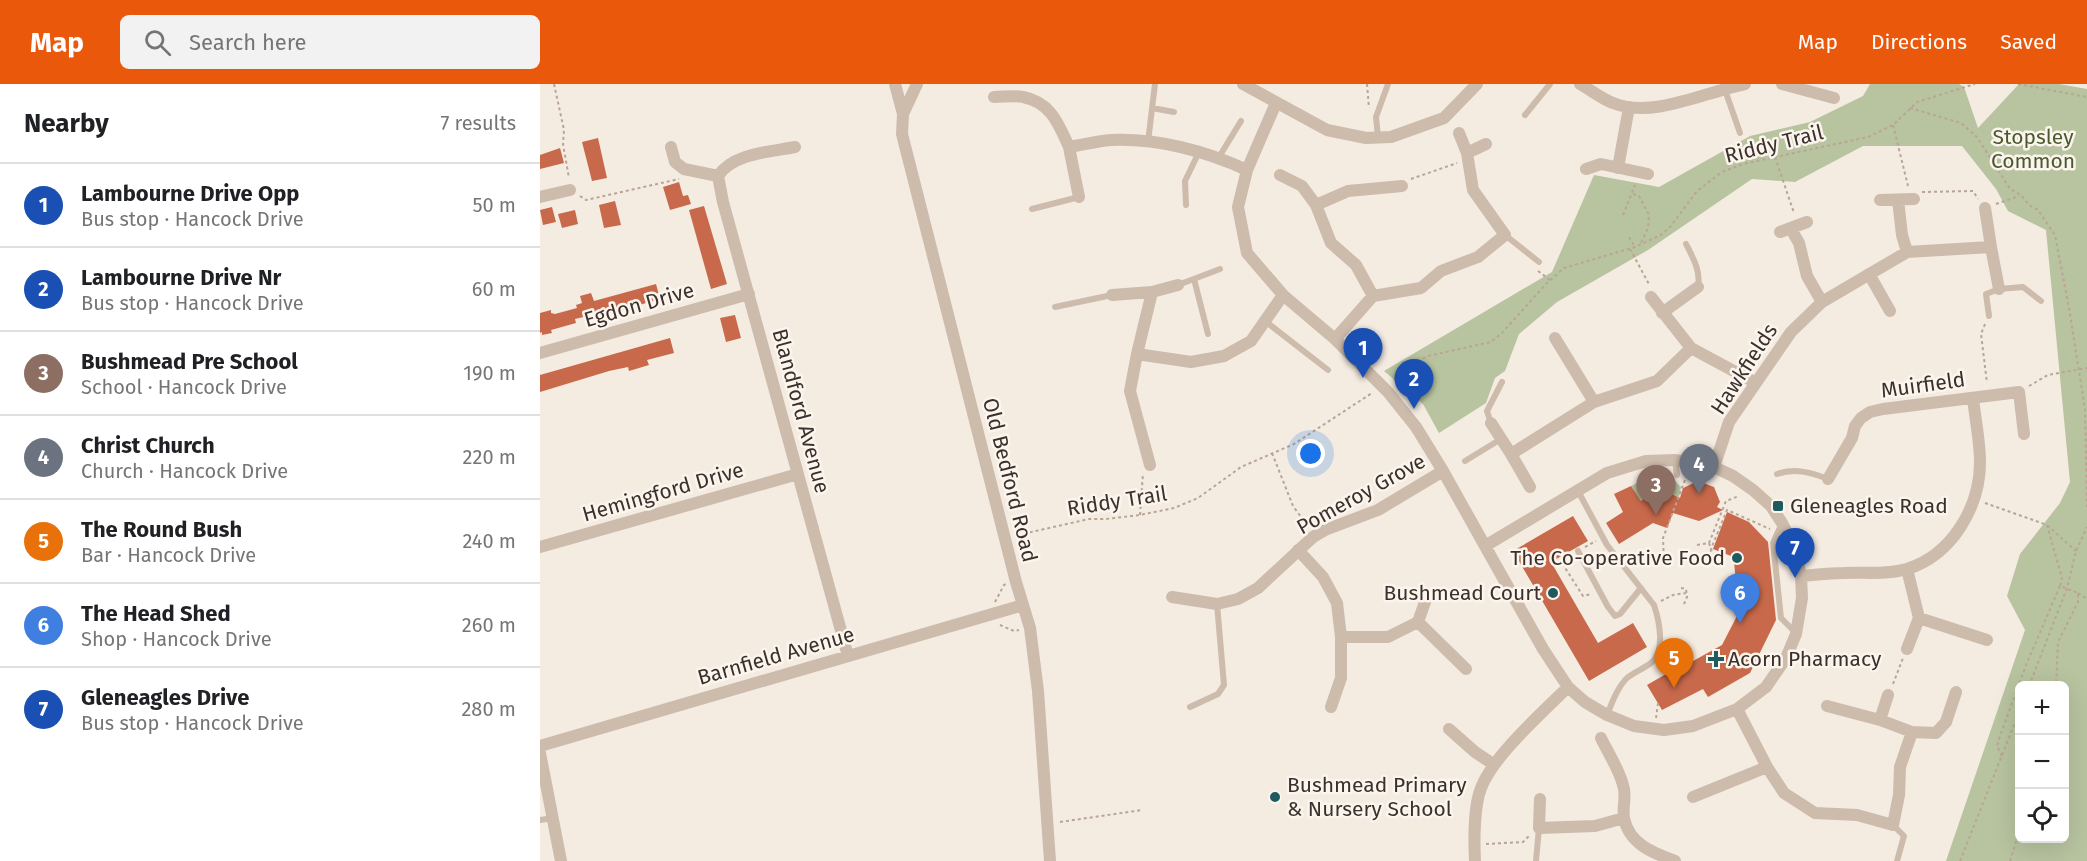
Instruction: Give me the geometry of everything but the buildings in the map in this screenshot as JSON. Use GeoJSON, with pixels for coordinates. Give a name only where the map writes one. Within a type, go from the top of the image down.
{"type":"FeatureCollection","features":[{"type":"Feature","properties":{"kind":"street","name":"Old Bedford Road"},"geometry":{"type":"LineString","coordinates":[[895,84],[903,114],[902,134],[1030,628],[1038,691],[1050,861]]}},
{"type":"Feature","properties":{"kind":"street","name":"Old Bedford Road"},"geometry":{"type":"LineString","coordinates":[[903,114],[917,84]]}},
{"type":"Feature","properties":{"kind":"street"},"geometry":{"type":"LineString","coordinates":[[1243,84],[1327,129],[1366,138],[1391,137],[1444,118],[1477,84]]}},
{"type":"Feature","properties":{"kind":"street"},"geometry":{"type":"LineString","coordinates":[[1581,84],[1612,103],[1629,107],[1654,108],[1723,87],[1745,84]]}},
{"type":"Feature","properties":{"kind":"street"},"geometry":{"type":"LineString","coordinates":[[1782,84],[1814,88],[1834,98]]}},
{"type":"Feature","properties":{"kind":"street"},"geometry":{"type":"LineString","coordinates":[[994,97],[1023,97],[1041,104],[1056,117],[1070,147],[1079,197]]}},
{"type":"Feature","properties":{"kind":"street"},"geometry":{"type":"LineString","coordinates":[[1276,103],[1247,170],[1238,207],[1247,253],[1283,295],[1335,339],[1388,392],[1416,427],[1543,649],[1568,687],[1585,702],[1607,716],[1634,726],[1664,730],[1693,726],[1737,709],[1766,687],[1786,658],[1796,634],[1802,598],[1796,549],[1780,528],[1771,506],[1733,476],[1714,467],[1675,459],[1646,460],[1607,473],[1485,546]]}},
{"type":"Feature","properties":{"kind":"street"},"geometry":{"type":"LineString","coordinates":[[1618,168],[1629,107]]}},
{"type":"Feature","properties":{"kind":"street"},"geometry":{"type":"LineString","coordinates":[[1335,339],[1372,296],[1421,288],[1441,271],[1478,257],[1505,235],[1473,190],[1468,157],[1459,133]]}},
{"type":"Feature","properties":{"kind":"street"},"geometry":{"type":"LineString","coordinates":[[1070,147],[1111,140],[1148,142],[1198,152],[1247,170]]}},
{"type":"Feature","properties":{"kind":"street"},"geometry":{"type":"LineString","coordinates":[[1468,157],[1486,144]]}},
{"type":"Feature","properties":{"kind":"street"},"geometry":{"type":"LineString","coordinates":[[671,147],[675,162],[684,169],[718,176],[734,161],[795,147]]}},
{"type":"Feature","properties":{"kind":"street"},"geometry":{"type":"LineString","coordinates":[[1586,169],[1601,164],[1643,173]]}},
{"type":"Feature","properties":{"kind":"street"},"geometry":{"type":"LineString","coordinates":[[1280,175],[1302,186],[1316,205],[1331,243],[1356,265],[1372,296]]}},
{"type":"Feature","properties":{"kind":"street","name":"Blandford Avenue"},"geometry":{"type":"LineString","coordinates":[[718,176],[723,202],[848,656]]}},
{"type":"Feature","properties":{"kind":"street"},"geometry":{"type":"LineString","coordinates":[[1316,205],[1348,191],[1402,186]]}},
{"type":"Feature","properties":{"kind":"street"},"geometry":{"type":"LineString","coordinates":[[540,197],[570,190]]}},
{"type":"Feature","properties":{"kind":"street"},"geometry":{"type":"LineString","coordinates":[[1880,200],[1907,199],[1902,235],[1907,252]]}},
{"type":"Feature","properties":{"kind":"street"},"geometry":{"type":"LineString","coordinates":[[1985,208],[1999,289]]}},
{"type":"Feature","properties":{"kind":"street"},"geometry":{"type":"LineString","coordinates":[[1794,227],[1807,276],[1822,302]]}},
{"type":"Feature","properties":{"kind":"street","name":"Hawkfields"},"geometry":{"type":"LineString","coordinates":[[1714,467],[1729,422],[1791,332],[1822,302],[1907,252],[1991,247]]}},
{"type":"Feature","properties":{"kind":"street"},"geometry":{"type":"LineString","coordinates":[[1869,274],[1890,311]]}},
{"type":"Feature","properties":{"kind":"street"},"geometry":{"type":"LineString","coordinates":[[1112,295],[1152,292],[1178,285]]}},
{"type":"Feature","properties":{"kind":"street"},"geometry":{"type":"LineString","coordinates":[[1662,312],[1698,287]]}},
{"type":"Feature","properties":{"kind":"street"},"geometry":{"type":"LineString","coordinates":[[1150,465],[1130,391],[1152,292]]}},
{"type":"Feature","properties":{"kind":"street","name":"Egdon Drive"},"geometry":{"type":"LineString","coordinates":[[540,353],[749,294]]}},
{"type":"Feature","properties":{"kind":"street"},"geometry":{"type":"LineString","coordinates":[[1137,354],[1191,362],[1224,356],[1251,341],[1283,295]]}},
{"type":"Feature","properties":{"kind":"street"},"geometry":{"type":"LineString","coordinates":[[1651,297],[1691,348],[1756,383]]}},
{"type":"Feature","properties":{"kind":"street"},"geometry":{"type":"LineString","coordinates":[[1554,338],[1594,402]]}},
{"type":"Feature","properties":{"kind":"street"},"geometry":{"type":"LineString","coordinates":[[1511,454],[1594,402],[1657,381],[1691,348]]}},
{"type":"Feature","properties":{"kind":"street"},"geometry":{"type":"LineString","coordinates":[[2019,392],[2024,434]]}},
{"type":"Feature","properties":{"kind":"street","name":"Muirfield"},"geometry":{"type":"LineString","coordinates":[[1828,479],[1852,438],[1855,426],[1870,412],[2019,392]]}},
{"type":"Feature","properties":{"kind":"street"},"geometry":{"type":"LineString","coordinates":[[1801,576],[1880,573],[1907,569],[1936,553],[1950,540],[1963,524],[1974,498],[1980,462],[1973,398]]}},
{"type":"Feature","properties":{"kind":"street"},"geometry":{"type":"LineString","coordinates":[[1491,423],[1530,487]]}},
{"type":"Feature","properties":{"kind":"street","name":"Pomeroy Grove"},"geometry":{"type":"LineString","coordinates":[[1172,597],[1217,604],[1238,599],[1258,588],[1313,537],[1325,530],[1378,510],[1443,471]]}},
{"type":"Feature","properties":{"kind":"street","name":"Hemingford Drive"},"geometry":{"type":"LineString","coordinates":[[540,547],[798,474]]}},
{"type":"Feature","properties":{"kind":"street"},"geometry":{"type":"LineString","coordinates":[[1298,550],[1323,577],[1337,603],[1341,637],[1341,678],[1331,707]]}},
{"type":"Feature","properties":{"kind":"street"},"geometry":{"type":"LineString","coordinates":[[1907,569],[1918,618],[1907,649]]}},
{"type":"Feature","properties":{"kind":"street"},"geometry":{"type":"LineString","coordinates":[[1341,637],[1388,637],[1418,622],[1425,602]]}},
{"type":"Feature","properties":{"kind":"street","name":"Barnfield Avenue"},"geometry":{"type":"LineString","coordinates":[[540,746],[1023,605]]}},
{"type":"Feature","properties":{"kind":"street"},"geometry":{"type":"LineString","coordinates":[[1918,618],[1987,640]]}},
{"type":"Feature","properties":{"kind":"street"},"geometry":{"type":"LineString","coordinates":[[1418,622],[1466,669]]}},
{"type":"Feature","properties":{"kind":"street"},"geometry":{"type":"LineString","coordinates":[[1475,861],[1474,845],[1480,789],[1493,764],[1568,687]]}},
{"type":"Feature","properties":{"kind":"street"},"geometry":{"type":"LineString","coordinates":[[1827,706],[1880,720],[1912,732],[1936,733],[1946,722],[1956,692]]}},
{"type":"Feature","properties":{"kind":"street"},"geometry":{"type":"LineString","coordinates":[[1880,720],[1888,695]]}},
{"type":"Feature","properties":{"kind":"street"},"geometry":{"type":"LineString","coordinates":[[1737,709],[1767,767],[1784,793],[1815,813],[1857,815],[1893,825],[1899,795],[1900,767],[1912,732]]}},
{"type":"Feature","properties":{"kind":"street"},"geometry":{"type":"LineString","coordinates":[[1449,729],[1475,752],[1493,764]]}},
{"type":"Feature","properties":{"kind":"street"},"geometry":{"type":"LineString","coordinates":[[1601,738],[1624,786],[1626,797],[1624,818],[1635,841],[1651,852],[1675,861]]}},
{"type":"Feature","properties":{"kind":"street"},"geometry":{"type":"LineString","coordinates":[[540,753],[561,861]]}},
{"type":"Feature","properties":{"kind":"street"},"geometry":{"type":"LineString","coordinates":[[1693,797],[1767,767]]}},
{"type":"Feature","properties":{"kind":"street"},"geometry":{"type":"LineString","coordinates":[[1540,799],[1539,828],[1595,826],[1624,818]]}},
{"type":"Feature","properties":{"kind":"lane"},"geometry":{"type":"LineString","coordinates":[[1148,142],[1155,84]]}},
{"type":"Feature","properties":{"kind":"lane"},"geometry":{"type":"LineString","coordinates":[[1378,138],[1376,117],[1388,84]]}},
{"type":"Feature","properties":{"kind":"lane"},"geometry":{"type":"LineString","coordinates":[[1525,115],[1550,84]]}},
{"type":"Feature","properties":{"kind":"lane"},"geometry":{"type":"LineString","coordinates":[[1723,87],[1740,132]]}},
{"type":"Feature","properties":{"kind":"lane"},"geometry":{"type":"LineString","coordinates":[[1152,108],[1174,112]]}},
{"type":"Feature","properties":{"kind":"lane"},"geometry":{"type":"LineString","coordinates":[[1219,158],[1241,121]]}},
{"type":"Feature","properties":{"kind":"lane"},"geometry":{"type":"LineString","coordinates":[[1186,204],[1185,181],[1198,152]]}},
{"type":"Feature","properties":{"kind":"lane"},"geometry":{"type":"LineString","coordinates":[[1032,209],[1079,197]]}},
{"type":"Feature","properties":{"kind":"lane"},"geometry":{"type":"LineString","coordinates":[[1505,235],[1539,262]]}},
{"type":"Feature","properties":{"kind":"lane"},"geometry":{"type":"LineString","coordinates":[[1686,244],[1696,265],[1698,287]]}},
{"type":"Feature","properties":{"kind":"lane"},"geometry":{"type":"LineString","coordinates":[[1178,285],[1220,269]]}},
{"type":"Feature","properties":{"kind":"lane"},"geometry":{"type":"LineString","coordinates":[[1194,279],[1208,334]]}},
{"type":"Feature","properties":{"kind":"lane"},"geometry":{"type":"LineString","coordinates":[[1989,316],[1986,294],[1999,289],[2023,286],[2041,302]]}},
{"type":"Feature","properties":{"kind":"lane"},"geometry":{"type":"LineString","coordinates":[[1055,307],[1112,295]]}},
{"type":"Feature","properties":{"kind":"lane"},"geometry":{"type":"LineString","coordinates":[[1265,321],[1328,370]]}},
{"type":"Feature","properties":{"kind":"lane"},"geometry":{"type":"LineString","coordinates":[[1491,423],[1487,411],[1502,382]]}},
{"type":"Feature","properties":{"kind":"lane"},"geometry":{"type":"LineString","coordinates":[[1465,460],[1501,438]]}},
{"type":"Feature","properties":{"kind":"lane"},"geometry":{"type":"LineString","coordinates":[[1675,459],[1677,475]]}},
{"type":"Feature","properties":{"kind":"lane"},"geometry":{"type":"LineString","coordinates":[[1777,474],[1804,471],[1828,479]]}},
{"type":"Feature","properties":{"kind":"lane"},"geometry":{"type":"LineString","coordinates":[[1577,490],[1607,544],[1654,605],[1660,642],[1656,656],[1651,663],[1625,680],[1607,716]]}},
{"type":"Feature","properties":{"kind":"lane"},"geometry":{"type":"LineString","coordinates":[[1780,528],[1773,543],[1781,618],[1796,634]]}},
{"type":"Feature","properties":{"kind":"lane"},"geometry":{"type":"LineString","coordinates":[[1578,551],[1589,574],[1615,616],[1618,616],[1641,588]]}},
{"type":"Feature","properties":{"kind":"lane"},"geometry":{"type":"LineString","coordinates":[[1190,707],[1218,694],[1224,685],[1217,604]]}},
{"type":"Feature","properties":{"kind":"lane"},"geometry":{"type":"LineString","coordinates":[[540,820],[553,818]]}},
{"type":"Feature","properties":{"kind":"lane"},"geometry":{"type":"LineString","coordinates":[[1893,825],[1904,836],[1897,861]]}},
{"type":"Feature","properties":{"kind":"lane"},"geometry":{"type":"LineString","coordinates":[[1536,861],[1539,828]]}},
{"type":"Feature","properties":{"kind":"path"},"geometry":{"type":"LineString","coordinates":[[555,84],[564,129],[563,144],[570,190],[586,200],[680,179],[684,169]]}},
{"type":"Feature","properties":{"kind":"path"},"geometry":{"type":"LineString","coordinates":[[1367,84],[1369,108],[1376,117]]}},
{"type":"Feature","properties":{"kind":"path","name":"Riddy Trail"},"geometry":{"type":"LineString","coordinates":[[1397,385],[1393,381],[1428,356],[1491,342],[1564,268],[1630,249],[1662,235],[1697,191],[1715,176],[1731,168],[1774,157],[1868,137],[1893,125],[1917,102],[1975,84]]}},
{"type":"Feature","properties":{"kind":"path"},"geometry":{"type":"LineString","coordinates":[[2018,84],[2087,97]]}},
{"type":"Feature","properties":{"kind":"path"},"geometry":{"type":"LineString","coordinates":[[1910,108],[1961,123],[1977,136],[2010,189],[2038,210],[2055,235],[2085,409],[2087,507]]}},
{"type":"Feature","properties":{"kind":"path"},"geometry":{"type":"LineString","coordinates":[[1893,125],[1907,199],[1918,192],[1973,191],[1985,208],[2020,195]]}},
{"type":"Feature","properties":{"kind":"path"},"geometry":{"type":"LineString","coordinates":[[1402,186],[1413,177],[1468,157]]}},
{"type":"Feature","properties":{"kind":"path"},"geometry":{"type":"LineString","coordinates":[[1774,157],[1794,227]]}},
{"type":"Feature","properties":{"kind":"path"},"geometry":{"type":"LineString","coordinates":[[1623,215],[1643,173]]}},
{"type":"Feature","properties":{"kind":"path"},"geometry":{"type":"LineString","coordinates":[[1633,194],[1639,196],[1649,215],[1648,228],[1639,245]]}},
{"type":"Feature","properties":{"kind":"path"},"geometry":{"type":"LineString","coordinates":[[1629,237],[1635,247]]}},
{"type":"Feature","properties":{"kind":"path"},"geometry":{"type":"LineString","coordinates":[[1630,249],[1653,292],[1651,297]]}},
{"type":"Feature","properties":{"kind":"path"},"geometry":{"type":"LineString","coordinates":[[1988,396],[1981,334],[1989,316]]}},
{"type":"Feature","properties":{"kind":"path"},"geometry":{"type":"LineString","coordinates":[[2019,392],[2048,375],[2087,368]]}},
{"type":"Feature","properties":{"kind":"path","name":"Riddy Trail"},"geometry":{"type":"LineString","coordinates":[[1015,536],[1089,519],[1140,515],[1174,508],[1198,498],[1241,467],[1294,444],[1371,392],[1378,399]]}},
{"type":"Feature","properties":{"kind":"path"},"geometry":{"type":"LineString","coordinates":[[1272,453],[1293,506],[1304,518],[1313,537]]}},
{"type":"Feature","properties":{"kind":"path"},"geometry":{"type":"LineString","coordinates":[[1140,515],[1143,471],[1150,465]]}},
{"type":"Feature","properties":{"kind":"path"},"geometry":{"type":"LineString","coordinates":[[1664,563],[1663,538],[1687,477],[1677,475]]}},
{"type":"Feature","properties":{"kind":"path"},"geometry":{"type":"LineString","coordinates":[[1715,556],[1709,543],[1726,501],[1753,490]]}},
{"type":"Feature","properties":{"kind":"path"},"geometry":{"type":"LineString","coordinates":[[1974,498],[2047,525],[2076,551]]}},
{"type":"Feature","properties":{"kind":"path"},"geometry":{"type":"LineString","coordinates":[[1710,559],[1711,549],[1727,510],[1780,528]]}},
{"type":"Feature","properties":{"kind":"path"},"geometry":{"type":"LineString","coordinates":[[2001,756],[1997,746],[2000,736],[2062,578],[2047,525]]}},
{"type":"Feature","properties":{"kind":"path"},"geometry":{"type":"LineString","coordinates":[[2031,681],[2067,588],[2076,551],[2087,527]]}},
{"type":"Feature","properties":{"kind":"path"},"geometry":{"type":"LineString","coordinates":[[1598,539],[1566,556],[1562,563],[1583,596],[1587,597],[1601,591]]}},
{"type":"Feature","properties":{"kind":"path"},"geometry":{"type":"LineString","coordinates":[[1697,545],[1709,543]]}},
{"type":"Feature","properties":{"kind":"path"},"geometry":{"type":"LineString","coordinates":[[2060,586],[2087,599]]}},
{"type":"Feature","properties":{"kind":"path"},"geometry":{"type":"LineString","coordinates":[[1681,588],[1686,589],[1684,604]]}},
{"type":"Feature","properties":{"kind":"path"},"geometry":{"type":"LineString","coordinates":[[1654,605],[1686,593]]}},
{"type":"Feature","properties":{"kind":"path"},"geometry":{"type":"LineString","coordinates":[[2056,681],[2058,642],[2078,602],[2078,593]]}},
{"type":"Feature","properties":{"kind":"path"},"geometry":{"type":"LineString","coordinates":[[1888,695],[1907,649]]}},
{"type":"Feature","properties":{"kind":"path"},"geometry":{"type":"LineString","coordinates":[[1960,861],[2015,720]]}},
{"type":"Feature","properties":{"kind":"path"},"geometry":{"type":"LineString","coordinates":[[1057,822],[1142,810]]}},
{"type":"Feature","properties":{"kind":"path"},"geometry":{"type":"LineString","coordinates":[[1474,845],[1523,842],[1539,828]]}},
{"type":"Feature","properties":{"kind":"path"},"geometry":{"type":"LineString","coordinates":[[2010,861],[2015,843]]}},
{"type":"Feature","properties":{"kind":"green space","name":"Stopsley Common"},"geometry":{"type":"Polygon","coordinates":[[[1870,84],[1959,84],[1964,87],[1978,128],[2019,84],[2059,84],[2087,89],[2087,861],[1946,861],[2025,630],[2007,596],[2020,554],[2060,503],[2070,482],[2046,230],[2008,211],[1996,189],[1962,146],[1863,146],[1795,182],[1752,179],[1648,250],[1557,302],[1519,334],[1505,371],[1495,378],[1486,403],[1439,433],[1423,404],[1384,371],[1552,272],[1594,175],[1659,187],[1750,136],[1810,122],[1863,96],[1870,84]]]}},
{"type":"Feature","properties":{"kind":"green space"},"geometry":{"type":"Polygon","coordinates":[[[1669,475],[1681,487],[1679,497],[1657,488],[1641,501],[1631,486],[1645,479],[1669,475]]]}},
{"type":"Feature","properties":{"kind":"place","name":"Lambourne Drive Opp"},"geometry":{"type":"Point","coordinates":[1363,378]}},
{"type":"Feature","properties":{"kind":"place","name":"Lambourne Drive Nr"},"geometry":{"type":"Point","coordinates":[1414,409]}},
{"type":"Feature","properties":{"kind":"place","name":"Christ Church"},"geometry":{"type":"Point","coordinates":[1699,494]}},
{"type":"Feature","properties":{"kind":"place","name":"Gleneagles Road"},"geometry":{"type":"Point","coordinates":[1778,506]}},
{"type":"Feature","properties":{"kind":"place","name":"Bushmead Pre School"},"geometry":{"type":"Point","coordinates":[1656,515]}},
{"type":"Feature","properties":{"kind":"place","name":"The Co-operative Food"},"geometry":{"type":"Point","coordinates":[1737,558]}},
{"type":"Feature","properties":{"kind":"place","name":"Gleneagles Drive"},"geometry":{"type":"Point","coordinates":[1795,578]}},
{"type":"Feature","properties":{"kind":"place","name":"Bushmead Court"},"geometry":{"type":"Point","coordinates":[1553,593]}},
{"type":"Feature","properties":{"kind":"place","name":"The Head Shed"},"geometry":{"type":"Point","coordinates":[1740,623]}},
{"type":"Feature","properties":{"kind":"place","name":"Acorn Pharmacy"},"geometry":{"type":"Point","coordinates":[1716,659]}},
{"type":"Feature","properties":{"kind":"place","name":"The Round Bush"},"geometry":{"type":"Point","coordinates":[1674,688]}},
{"type":"Feature","properties":{"kind":"place","name":"Bushmead Primary & Nursery School"},"geometry":{"type":"Point","coordinates":[1275,797]}}]}
